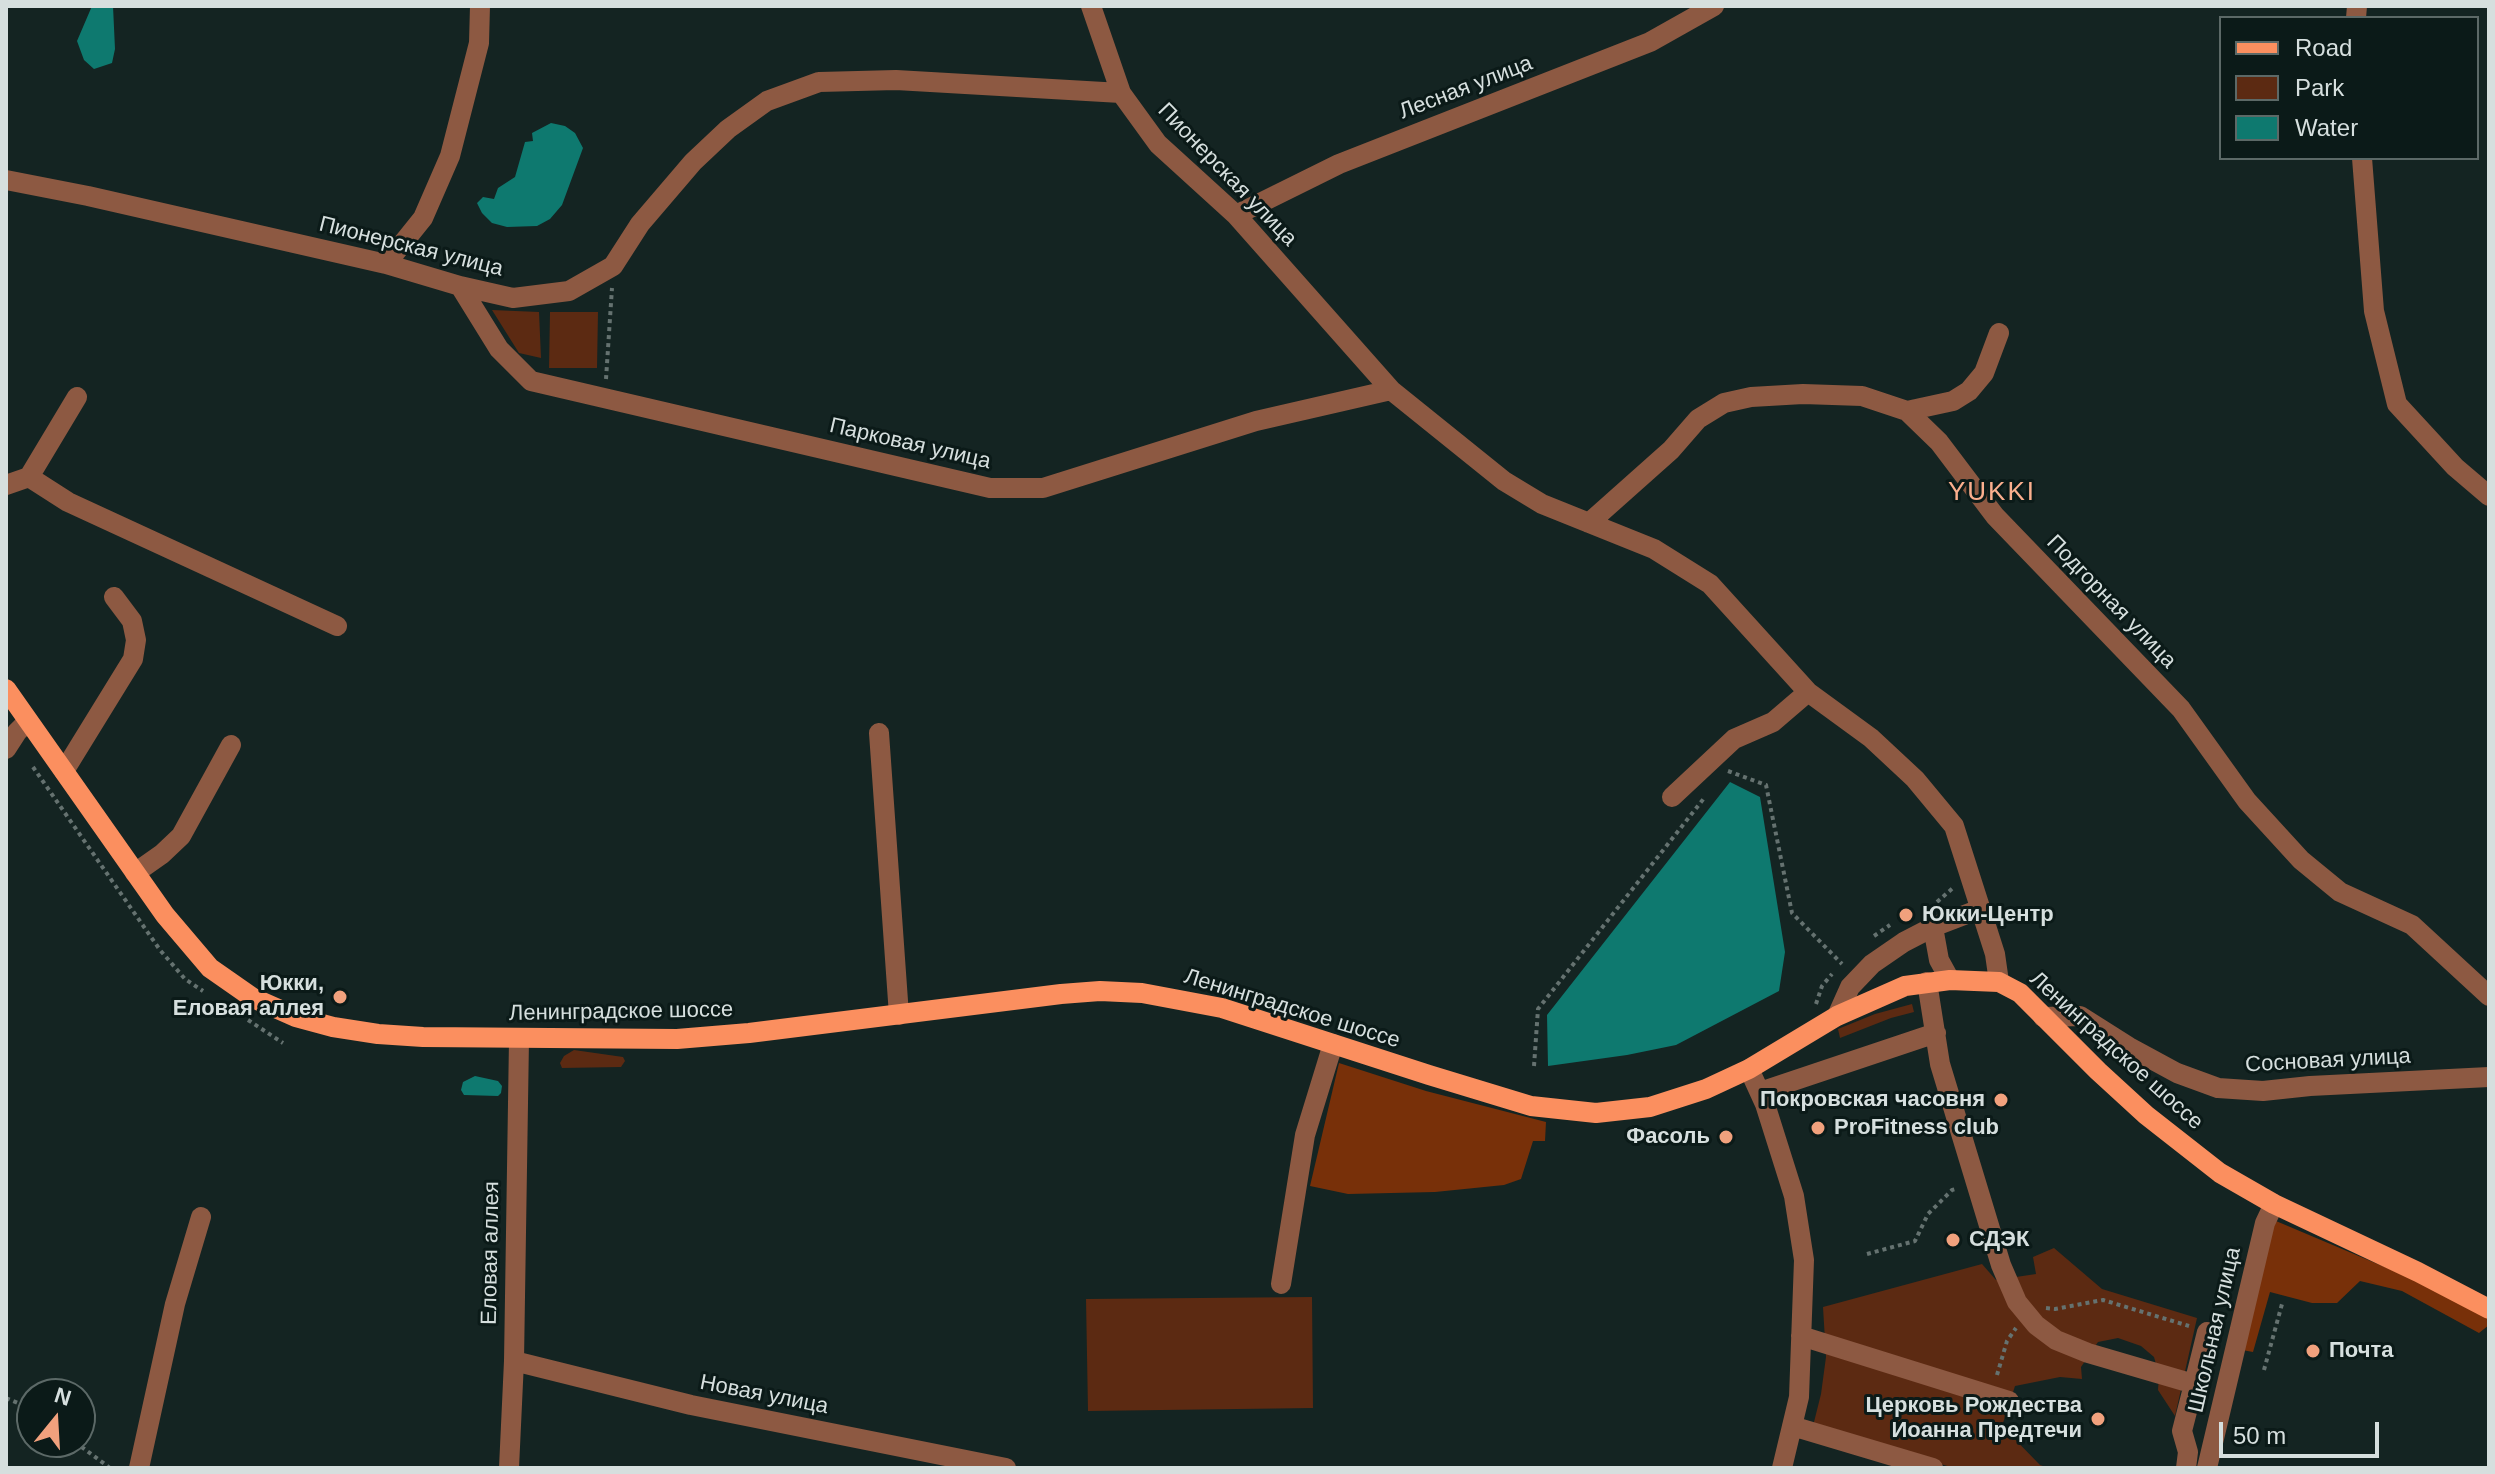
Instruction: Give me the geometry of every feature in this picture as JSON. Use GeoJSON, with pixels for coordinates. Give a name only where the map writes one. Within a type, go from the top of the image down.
{"type":"FeatureCollection","features":[{"type":"Feature","properties":{"kind":"main road","name":"Ленинградское шоссе"},"geometry":{"type":"LineString","coordinates":[[6,689],[165,915],[210,968],[253,998],[296,1017],[333,1027],[423,1037],[677,1039],[1061,994],[1100,991],[1142,993],[1222,1008],[1531,1106],[1596,1113],[1633,1110],[1706,1089],[1749,1069],[1837,1016],[1905,986],[1950,980],[1999,982],[2020,993],[2146,1115],[2220,1173],[2274,1204],[2489,1309]]}},
{"type":"Feature","properties":{"kind":"street"},"geometry":{"type":"LineString","coordinates":[[386,264],[423,218],[450,156],[479,43],[480,6]]}},
{"type":"Feature","properties":{"kind":"street"},"geometry":{"type":"LineString","coordinates":[[1091,6],[1121,93]]}},
{"type":"Feature","properties":{"kind":"street","name":"Лесная улица"},"geometry":{"type":"LineString","coordinates":[[1236,215],[1339,164],[1650,42],[1714,6]]}},
{"type":"Feature","properties":{"kind":"street","name":"Пионерская улица"},"geometry":{"type":"LineString","coordinates":[[6,180],[386,264],[513,298],[569,291],[613,266],[640,224],[693,162],[728,129],[767,101],[819,82],[896,80],[1121,93],[1158,144],[1236,215],[1391,390],[1504,481],[1542,504],[1654,549],[1710,584],[1808,692],[1871,738],[1904,769],[1954,826],[1995,954],[1999,982]]}},
{"type":"Feature","properties":{"kind":"street"},"geometry":{"type":"LineString","coordinates":[[2362,160],[2374,311],[2397,404],[2455,467],[2489,496]]}},
{"type":"Feature","properties":{"kind":"street","name":"Парковая улица"},"geometry":{"type":"LineString","coordinates":[[460,286],[499,349],[531,381],[990,488],[1043,488],[1256,421],[1391,390]]}},
{"type":"Feature","properties":{"kind":"street"},"geometry":{"type":"LineString","coordinates":[[1907,411],[1953,401],[1969,391],[1984,373],[1999,333]]}},
{"type":"Feature","properties":{"kind":"street","name":"Подгорная улица"},"geometry":{"type":"LineString","coordinates":[[1589,523],[1671,450],[1698,419],[1724,403],[1751,397],[1803,394],[1862,396],[1907,411],[1939,442],[1995,516],[2181,709],[2247,801],[2301,860],[2340,892],[2412,925],[2489,996]]}},
{"type":"Feature","properties":{"kind":"street"},"geometry":{"type":"LineString","coordinates":[[6,485],[29,477],[77,397]]}},
{"type":"Feature","properties":{"kind":"street"},"geometry":{"type":"LineString","coordinates":[[29,477],[68,502],[337,626]]}},
{"type":"Feature","properties":{"kind":"street"},"geometry":{"type":"LineString","coordinates":[[64,771],[133,659],[136,640],[132,621],[114,597]]}},
{"type":"Feature","properties":{"kind":"street"},"geometry":{"type":"LineString","coordinates":[[1672,797],[1734,739],[1773,722],[1808,692]]}},
{"type":"Feature","properties":{"kind":"street"},"geometry":{"type":"LineString","coordinates":[[6,749],[28,721]]}},
{"type":"Feature","properties":{"kind":"street"},"geometry":{"type":"LineString","coordinates":[[879,733],[899,1015]]}},
{"type":"Feature","properties":{"kind":"street"},"geometry":{"type":"LineString","coordinates":[[135,873],[181,836],[231,745]]}},
{"type":"Feature","properties":{"kind":"street"},"geometry":{"type":"LineString","coordinates":[[1837,1016],[1850,987],[1872,964],[1933,927],[1980,909]]}},
{"type":"Feature","properties":{"kind":"street"},"geometry":{"type":"LineString","coordinates":[[1933,927],[1939,960],[1950,980]]}},
{"type":"Feature","properties":{"kind":"street"},"geometry":{"type":"LineString","coordinates":[[1927,982],[1940,1064],[2001,1265],[2022,1307],[2036,1325],[2056,1340],[2088,1353],[2194,1384]]}},
{"type":"Feature","properties":{"kind":"street","name":"Сосновая улица"},"geometry":{"type":"LineString","coordinates":[[2043,1017],[2080,1016],[2177,1073],[2218,1088],[2263,1091],[2489,1077]]}},
{"type":"Feature","properties":{"kind":"street"},"geometry":{"type":"LineString","coordinates":[[1760,1092],[1936,1033]]}},
{"type":"Feature","properties":{"kind":"street","name":"Еловая аллея"},"geometry":{"type":"LineString","coordinates":[[509,1468],[514,1361],[519,1039]]}},
{"type":"Feature","properties":{"kind":"street"},"geometry":{"type":"LineString","coordinates":[[1281,1284],[1305,1135],[1333,1044]]}},
{"type":"Feature","properties":{"kind":"street"},"geometry":{"type":"LineString","coordinates":[[1749,1069],[1770,1117],[1796,1209],[1804,1260],[1799,1397],[1782,1468]]}},
{"type":"Feature","properties":{"kind":"street","name":"Школьная улица"},"geometry":{"type":"LineString","coordinates":[[2207,1468],[2265,1223],[2274,1204]]}},
{"type":"Feature","properties":{"kind":"street"},"geometry":{"type":"LineString","coordinates":[[139,1468],[175,1304],[201,1217]]}},
{"type":"Feature","properties":{"kind":"street"},"geometry":{"type":"LineString","coordinates":[[2186,1468],[2188,1452],[2182,1431],[2207,1332]]}},
{"type":"Feature","properties":{"kind":"street"},"geometry":{"type":"LineString","coordinates":[[1801,1336],[2001,1399]]}},
{"type":"Feature","properties":{"kind":"street","name":"Новая улица"},"geometry":{"type":"LineString","coordinates":[[514,1361],[691,1405],[1006,1468]]}},
{"type":"Feature","properties":{"kind":"street"},"geometry":{"type":"LineString","coordinates":[[1792,1426],[1933,1468]]}},
{"type":"Feature","properties":{"kind":"path"},"geometry":{"type":"LineString","coordinates":[[604,398],[613,266]]}},
{"type":"Feature","properties":{"kind":"path"},"geometry":{"type":"LineString","coordinates":[[1725,770],[1766,785],[1792,913],[1842,964]]}},
{"type":"Feature","properties":{"kind":"path"},"geometry":{"type":"LineString","coordinates":[[1534,1066],[1538,1009],[1706,795]]}},
{"type":"Feature","properties":{"kind":"path"},"geometry":{"type":"LineString","coordinates":[[1867,1254],[1915,1241],[1928,1214],[1952,1190],[1978,1185]]}},
{"type":"Feature","properties":{"kind":"path"},"geometry":{"type":"LineString","coordinates":[[2001,1399],[2007,1341],[2022,1307],[2055,1309],[2103,1300],[2207,1332]]}},
{"type":"Feature","properties":{"kind":"path"},"geometry":{"type":"LineString","coordinates":[[2264,1370],[2282,1304]]}},
{"type":"Feature","properties":{"kind":"green space"},"geometry":{"type":"Polygon","coordinates":[[[492,310],[539,312],[541,358],[519,353],[492,310]]]}},
{"type":"Feature","properties":{"kind":"green space"},"geometry":{"type":"Polygon","coordinates":[[[550,312],[598,312],[597,368],[549,368],[550,312]]]}},
{"type":"Feature","properties":{"kind":"green space"},"geometry":{"type":"Polygon","coordinates":[[[1912,1004],[1914,1012],[1840,1038],[1838,1029],[1912,1004]]]}},
{"type":"Feature","properties":{"kind":"green space"},"geometry":{"type":"Polygon","coordinates":[[[574,1050],[623,1057],[625,1061],[621,1067],[562,1068],[560,1063],[564,1056],[574,1050]]]}},
{"type":"Feature","properties":{"kind":"green space"},"geometry":{"type":"Polygon","coordinates":[[[2054,1248],[2102,1289],[2197,1318],[2175,1416],[2158,1390],[2159,1375],[2154,1357],[2141,1346],[2118,1338],[2098,1342],[2081,1367],[2082,1379],[2060,1377],[2015,1386],[2002,1426],[2040,1465],[2049,1468],[1954,1468],[1813,1426],[1826,1357],[1823,1307],[1982,1264],[1996,1280],[2036,1274],[2033,1257],[2054,1248]]]}},
{"type":"Feature","properties":{"kind":"green space"},"geometry":{"type":"Polygon","coordinates":[[[1312,1297],[1313,1408],[1088,1411],[1086,1299],[1312,1297]]]}},
{"type":"Feature","properties":{"kind":"shaded area"},"geometry":{"type":"Polygon","coordinates":[[[1339,1063],[1426,1091],[1546,1122],[1545,1141],[1533,1141],[1521,1179],[1504,1185],[1435,1192],[1348,1194],[1310,1186],[1339,1063]]]}},
{"type":"Feature","properties":{"kind":"shaded area"},"geometry":{"type":"Polygon","coordinates":[[[2276,1221],[2406,1276],[2489,1319],[2489,1325],[2479,1333],[2402,1291],[2360,1281],[2337,1303],[2312,1303],[2270,1292],[2253,1352],[2242,1350],[2270,1233],[2276,1221]]]}},
{"type":"Feature","properties":{"kind":"water"},"geometry":{"type":"Polygon","coordinates":[[[92,6],[113,6],[115,49],[112,63],[94,69],[84,60],[77,41],[92,6]]]}},
{"type":"Feature","properties":{"kind":"water"},"geometry":{"type":"Polygon","coordinates":[[[551,123],[565,126],[575,133],[583,148],[562,205],[550,219],[537,226],[507,227],[492,223],[477,203],[483,197],[494,199],[498,188],[515,177],[525,142],[533,141],[532,133],[551,123]]]}},
{"type":"Feature","properties":{"kind":"water"},"geometry":{"type":"Polygon","coordinates":[[[1730,782],[1760,797],[1785,952],[1779,991],[1676,1045],[1548,1066],[1547,1015],[1730,782]]]}},
{"type":"Feature","properties":{"kind":"water"},"geometry":{"type":"Polygon","coordinates":[[[475,1076],[498,1081],[502,1086],[501,1093],[498,1096],[464,1095],[461,1090],[463,1082],[475,1076]]]}},
{"type":"Feature","properties":{"kind":"place","name":"Юкки-Центр"},"geometry":{"type":"Point","coordinates":[1906,915]}},
{"type":"Feature","properties":{"kind":"place","name":"Юкки, Еловая аллея"},"geometry":{"type":"Point","coordinates":[340,997]}},
{"type":"Feature","properties":{"kind":"place","name":"Покровская часовня"},"geometry":{"type":"Point","coordinates":[2001,1100]}},
{"type":"Feature","properties":{"kind":"place","name":"ProFitness club"},"geometry":{"type":"Point","coordinates":[1818,1128]}},
{"type":"Feature","properties":{"kind":"place","name":"Фасоль"},"geometry":{"type":"Point","coordinates":[1726,1137]}},
{"type":"Feature","properties":{"kind":"place","name":"СДЭК"},"geometry":{"type":"Point","coordinates":[1953,1240]}},
{"type":"Feature","properties":{"kind":"place","name":"Почта"},"geometry":{"type":"Point","coordinates":[2313,1351]}},
{"type":"Feature","properties":{"kind":"place","name":"Церковь Рождества Иоанна Предтечи"},"geometry":{"type":"Point","coordinates":[2098,1419]}},
{"type":"Feature","properties":{"kind":"district","name":"YUKKI"},"geometry":{"type":"Point","coordinates":[1992,493]}}]}
